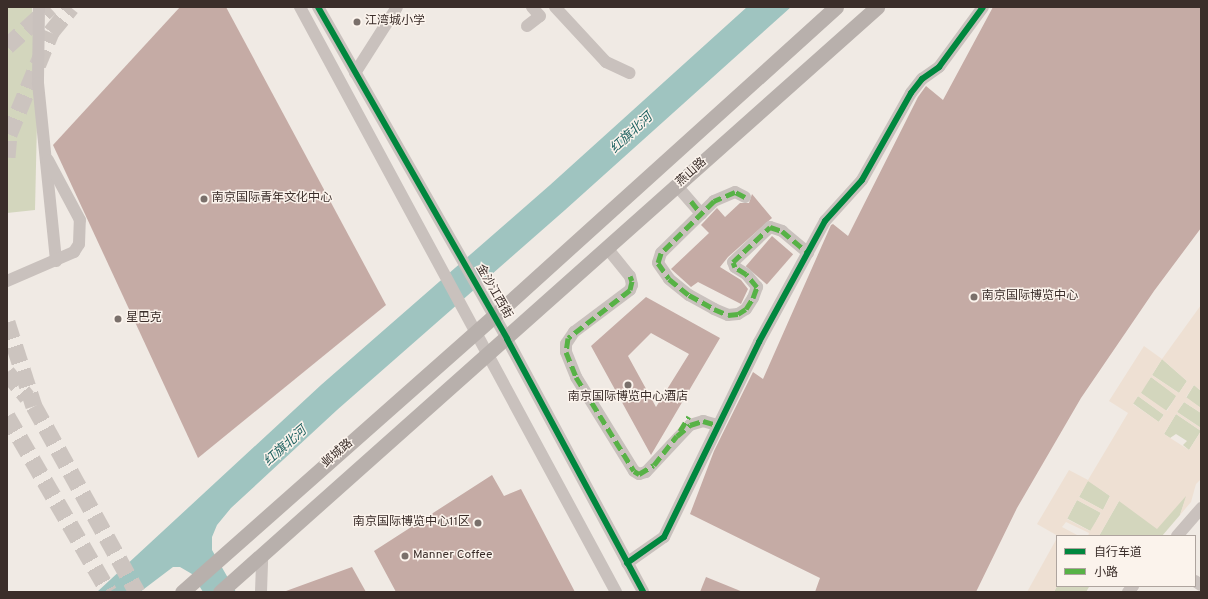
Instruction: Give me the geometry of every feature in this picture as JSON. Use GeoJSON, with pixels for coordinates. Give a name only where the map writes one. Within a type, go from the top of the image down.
{"type":"FeatureCollection","features":[{"type":"Feature","properties":{"kind":"main road"},"geometry":{"type":"LineString","coordinates":[[494,316],[836,7]]}},
{"type":"Feature","properties":{"kind":"main road","name":"燕山路"},"geometry":{"type":"LineString","coordinates":[[506,339],[877,7]]}},
{"type":"Feature","properties":{"kind":"main road","name":"邺城路"},"geometry":{"type":"LineString","coordinates":[[182,592],[494,316]]}},
{"type":"Feature","properties":{"kind":"main road"},"geometry":{"type":"LineString","coordinates":[[217,561],[227,589],[262,556],[506,339]]}},
{"type":"Feature","properties":{"kind":"street"},"geometry":{"type":"LineString","coordinates":[[39,7],[38,83],[56,261]]}},
{"type":"Feature","properties":{"kind":"street"},"geometry":{"type":"LineString","coordinates":[[300,7],[476,332],[487,356],[616,592]]}},
{"type":"Feature","properties":{"kind":"street","name":"金沙江西街"},"geometry":{"type":"LineString","coordinates":[[318,7],[494,316],[643,592]]}},
{"type":"Feature","properties":{"kind":"street"},"geometry":{"type":"LineString","coordinates":[[355,73],[397,7]]}},
{"type":"Feature","properties":{"kind":"street"},"geometry":{"type":"LineString","coordinates":[[527,26],[540,16],[532,7]]}},
{"type":"Feature","properties":{"kind":"street"},"geometry":{"type":"LineString","coordinates":[[555,7],[606,62],[630,73]]}},
{"type":"Feature","properties":{"kind":"street"},"geometry":{"type":"LineString","coordinates":[[627,563],[664,537],[717,425],[825,221],[862,180],[911,93],[922,79],[939,67],[981,8]]}},
{"type":"Feature","properties":{"kind":"street"},"geometry":{"type":"LineString","coordinates":[[7,281],[74,252],[79,244],[80,220],[45,156]]}},
{"type":"Feature","properties":{"kind":"street"},"geometry":{"type":"LineString","coordinates":[[677,186],[702,214]]}},
{"type":"Feature","properties":{"kind":"street"},"geometry":{"type":"LineString","coordinates":[[745,197],[735,192],[729,193],[714,201],[661,253],[658,263],[669,279],[689,295],[728,315],[738,314],[746,309],[757,287],[746,274],[735,267],[733,262],[770,227],[782,231],[808,253]]}},
{"type":"Feature","properties":{"kind":"street"},"geometry":{"type":"LineString","coordinates":[[607,248],[630,276],[632,285],[630,290],[574,332],[566,344],[569,362],[634,471],[639,474],[646,472],[677,436],[690,425],[703,421],[717,425]]}},
{"type":"Feature","properties":{"kind":"street"},"geometry":{"type":"LineString","coordinates":[[677,436],[689,416]]}},
{"type":"Feature","properties":{"kind":"street"},"geometry":{"type":"LineString","coordinates":[[1177,535],[1201,508]]}},
{"type":"Feature","properties":{"kind":"street"},"geometry":{"type":"LineString","coordinates":[[261,592],[262,556]]}},
{"type":"Feature","properties":{"kind":"green space"},"geometry":{"type":"Polygon","coordinates":[[[7,7],[32,7],[38,77],[35,210],[7,213],[7,7]]]}},
{"type":"Feature","properties":{"kind":"green space"},"geometry":{"type":"Polygon","coordinates":[[[1162,359],[1187,381],[1179,393],[1152,375],[1162,359]]]}},
{"type":"Feature","properties":{"kind":"green space"},"geometry":{"type":"Polygon","coordinates":[[[1151,377],[1177,396],[1166,411],[1140,392],[1151,377]]]}},
{"type":"Feature","properties":{"kind":"green space"},"geometry":{"type":"Polygon","coordinates":[[[1194,385],[1201,391],[1201,408],[1186,398],[1194,385]]]}},
{"type":"Feature","properties":{"kind":"green space"},"geometry":{"type":"Polygon","coordinates":[[[1138,396],[1164,415],[1159,422],[1133,403],[1138,396]]]}},
{"type":"Feature","properties":{"kind":"green space"},"geometry":{"type":"Polygon","coordinates":[[[1184,402],[1201,413],[1201,428],[1177,412],[1184,402]]]}},
{"type":"Feature","properties":{"kind":"green space"},"geometry":{"type":"Polygon","coordinates":[[[1176,414],[1201,431],[1189,450],[1183,445],[1187,441],[1176,434],[1170,438],[1164,434],[1176,414]]]}},
{"type":"Feature","properties":{"kind":"green space"},"geometry":{"type":"Polygon","coordinates":[[[1088,480],[1110,496],[1103,510],[1079,497],[1088,480]]]}},
{"type":"Feature","properties":{"kind":"green space"},"geometry":{"type":"Polygon","coordinates":[[[1187,495],[1180,515],[1163,535],[1100,535],[1119,501],[1187,495]]]}},
{"type":"Feature","properties":{"kind":"green space"},"geometry":{"type":"Polygon","coordinates":[[[1077,500],[1101,513],[1091,531],[1067,519],[1077,500]]]}},
{"type":"Feature","properties":{"kind":"green space"},"geometry":{"type":"Polygon","coordinates":[[[1056,587],[1089,587],[1086,592],[1054,592],[1056,587]]]}},
{"type":"Feature","properties":{"kind":"shaded area"},"geometry":{"type":"Polygon","coordinates":[[[1201,305],[1201,391],[1194,385],[1186,397],[1201,408],[1201,413],[1184,402],[1177,412],[1201,428],[1201,431],[1201,479],[1196,484],[1191,502],[1180,515],[1186,496],[1157,529],[1119,501],[1100,535],[1088,535],[1089,533],[1066,522],[1062,527],[1077,535],[1056,535],[1037,524],[1069,470],[1088,480],[1128,413],[1109,401],[1144,346],[1162,359],[1201,305]],[[1162,359],[1152,375],[1179,393],[1187,381],[1162,359]],[[1151,377],[1141,393],[1167,411],[1176,396],[1151,377]],[[1138,396],[1133,404],[1159,422],[1164,415],[1138,396]],[[1176,414],[1164,434],[1189,450],[1201,431],[1176,414]],[[1088,481],[1079,497],[1103,510],[1110,496],[1088,481]],[[1077,500],[1067,519],[1090,531],[1101,513],[1077,500]]]}},
{"type":"Feature","properties":{"kind":"shaded area"},"geometry":{"type":"Polygon","coordinates":[[[1056,540],[1056,587],[1054,592],[1027,592],[1056,540]]]}},
{"type":"Feature","properties":{"kind":"water","name":"红旗北河"},"geometry":{"type":"Polygon","coordinates":[[[747,7],[791,7],[565,210],[337,410],[231,508],[217,525],[212,537],[212,550],[236,592],[203,592],[192,574],[180,567],[173,567],[140,592],[97,592],[321,385],[550,185],[747,7]]]}},
{"type":"Feature","properties":{"kind":"building","name":"南京国际青年文化中心"},"geometry":{"type":"Polygon","coordinates":[[[180,7],[226,7],[386,305],[198,458],[53,145],[180,7]]]}},
{"type":"Feature","properties":{"kind":"building","name":"南京国际博览中心"},"geometry":{"type":"Polygon","coordinates":[[[993,7],[1201,7],[1201,228],[1154,291],[1081,398],[1017,508],[976,592],[815,592],[820,578],[690,514],[714,451],[753,372],[763,379],[831,225],[833,224],[848,236],[918,97],[926,86],[943,100],[993,7]]]}},
{"type":"Feature","properties":{"kind":"building"},"geometry":{"type":"Polygon","coordinates":[[[752,194],[772,218],[728,257],[720,267],[741,280],[748,289],[741,304],[698,282],[691,287],[671,269],[709,233],[701,225],[717,208],[725,217],[740,203],[749,203],[752,194]]]}},
{"type":"Feature","properties":{"kind":"building"},"geometry":{"type":"Polygon","coordinates":[[[772,236],[793,254],[767,285],[746,266],[772,236]]]}},
{"type":"Feature","properties":{"kind":"building","name":"南京国际博览中心酒店"},"geometry":{"type":"Polygon","coordinates":[[[646,297],[720,338],[651,455],[591,346],[646,297]],[[651,333],[628,356],[656,407],[689,354],[651,333]]]}},
{"type":"Feature","properties":{"kind":"building","name":"南京国际博览中心11区"},"geometry":{"type":"Polygon","coordinates":[[[492,475],[504,496],[521,489],[575,592],[396,592],[374,551],[492,475]]]}},
{"type":"Feature","properties":{"kind":"building"},"geometry":{"type":"Polygon","coordinates":[[[352,567],[366,592],[286,592],[286,591],[352,567]]]}},
{"type":"Feature","properties":{"kind":"building"},"geometry":{"type":"Polygon","coordinates":[[[706,577],[743,592],[700,592],[706,577]]]}},
{"type":"Feature","properties":{"kind":"tunnel"},"geometry":{"type":"LineString","coordinates":[[7,46],[50,7]]}},
{"type":"Feature","properties":{"kind":"tunnel"},"geometry":{"type":"LineString","coordinates":[[7,157],[9,134],[51,32],[71,7]]}},
{"type":"Feature","properties":{"kind":"tunnel"},"geometry":{"type":"LineString","coordinates":[[7,322],[34,406],[137,592]]}},
{"type":"Feature","properties":{"kind":"tunnel"},"geometry":{"type":"LineString","coordinates":[[7,372],[27,397]]}},
{"type":"Feature","properties":{"kind":"tunnel"},"geometry":{"type":"LineString","coordinates":[[7,416],[109,592]]}},
{"type":"Feature","properties":{"kind":"marked path"},"geometry":{"type":"LineString","coordinates":[[745,197],[735,192],[714,201],[661,253],[658,263],[669,279],[689,295],[714,309],[728,315],[738,314],[746,309],[753,298],[757,287],[746,274],[735,267],[733,262],[770,227],[782,231],[808,253]]}},
{"type":"Feature","properties":{"kind":"marked path"},"geometry":{"type":"LineString","coordinates":[[691,201],[701,214]]}},
{"type":"Feature","properties":{"kind":"marked path"},"geometry":{"type":"LineString","coordinates":[[630,276],[632,281],[630,290],[568,338],[566,352],[576,377],[634,471],[639,474],[654,465],[677,436],[690,425],[703,421],[717,425]]}},
{"type":"Feature","properties":{"kind":"marked path"},"geometry":{"type":"LineString","coordinates":[[680,431],[689,416]]}},
{"type":"Feature","properties":{"kind":"cycle path"},"geometry":{"type":"LineString","coordinates":[[318,7],[507,339],[643,592]]}},
{"type":"Feature","properties":{"kind":"cycle path"},"geometry":{"type":"LineString","coordinates":[[627,563],[664,537],[759,342],[825,221],[862,180],[911,93],[922,79],[939,67],[983,7]]}},
{"type":"Feature","properties":{"kind":"place","name":"江湾城小学"},"geometry":{"type":"Point","coordinates":[357,22]}},
{"type":"Feature","properties":{"kind":"place","name":"南京国际青年文化中心"},"geometry":{"type":"Point","coordinates":[204,199]}},
{"type":"Feature","properties":{"kind":"place","name":"南京国际博览中心"},"geometry":{"type":"Point","coordinates":[974,297]}},
{"type":"Feature","properties":{"kind":"place","name":"星巴克"},"geometry":{"type":"Point","coordinates":[118,319]}},
{"type":"Feature","properties":{"kind":"place","name":"南京国际博览中心酒店"},"geometry":{"type":"Point","coordinates":[628,385]}},
{"type":"Feature","properties":{"kind":"place","name":"南京国际博览中心11区"},"geometry":{"type":"Point","coordinates":[478,523]}},
{"type":"Feature","properties":{"kind":"place","name":"Manner Coffee"},"geometry":{"type":"Point","coordinates":[405,556]}}]}
